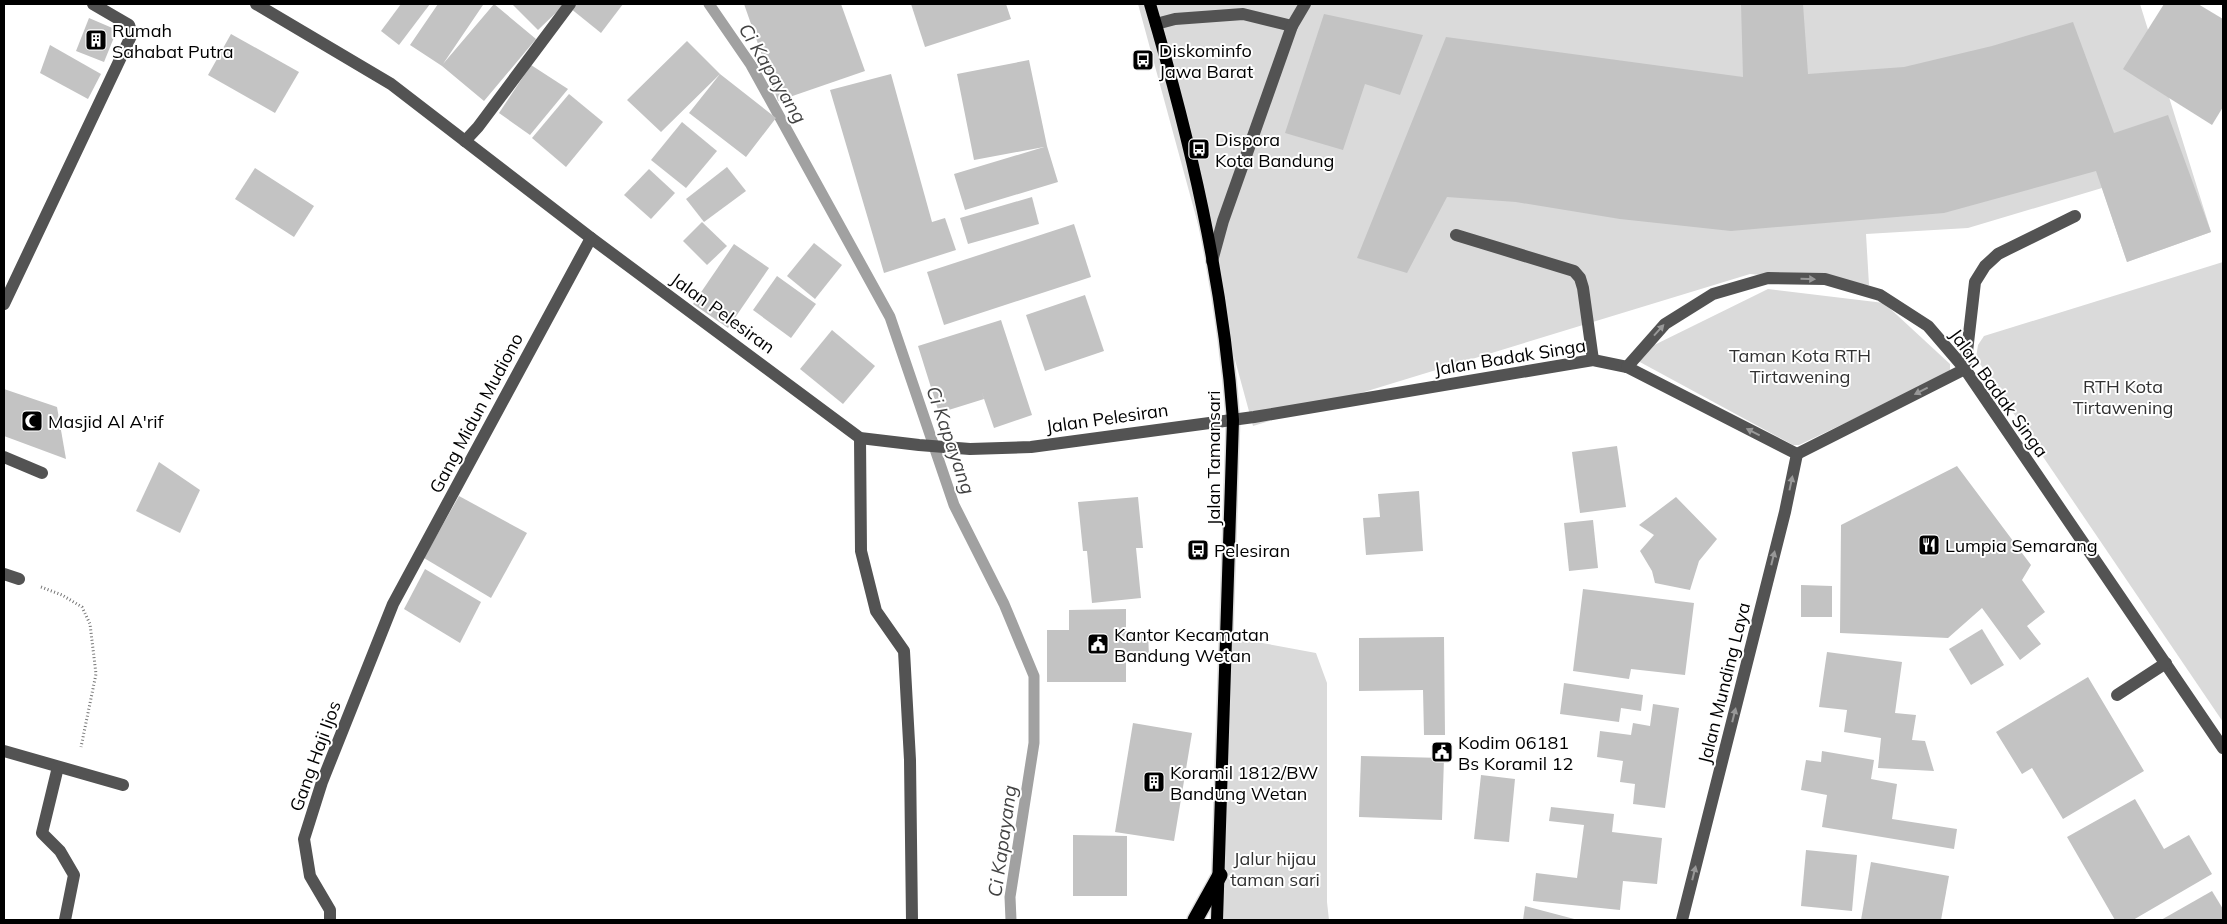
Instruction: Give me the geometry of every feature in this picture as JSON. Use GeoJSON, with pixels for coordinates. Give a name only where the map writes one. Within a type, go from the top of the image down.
{"type":"FeatureCollection","features":[{"type":"Feature","properties":{"kind":"highway"},"geometry":{"type":"LineString","coordinates":[[1195,920],[1220,875]]}},
{"type":"Feature","properties":{"kind":"main road","name":"Jalan Tamansari"},"geometry":{"type":"LineString","coordinates":[[1150,4],[1188,137],[1228,352],[1233,420],[1220,875],[1217,920]]}},
{"type":"Feature","properties":{"kind":"street"},"geometry":{"type":"LineString","coordinates":[[4,304],[132,34],[129,25],[93,4]]}},
{"type":"Feature","properties":{"kind":"street","name":"Jalan Pelesiran"},"geometry":{"type":"LineString","coordinates":[[256,4],[391,84],[590,238],[860,438],[960,448],[1030,447],[1233,420]]}},
{"type":"Feature","properties":{"kind":"street"},"geometry":{"type":"LineString","coordinates":[[465,141],[478,127],[570,4]]}},
{"type":"Feature","properties":{"kind":"street"},"geometry":{"type":"LineString","coordinates":[[1212,261],[1223,220],[1292,26],[1305,4]]}},
{"type":"Feature","properties":{"kind":"street"},"geometry":{"type":"LineString","coordinates":[[1156,24],[1185,18],[1243,14],[1292,26]]}},
{"type":"Feature","properties":{"kind":"street"},"geometry":{"type":"LineString","coordinates":[[1627,367],[1797,454],[1964,369],[1975,282],[1985,266],[1998,254],[2074,216]]}},
{"type":"Feature","properties":{"kind":"street"},"geometry":{"type":"LineString","coordinates":[[1456,235],[1574,271],[1580,278],[1584,288],[1593,360]]}},
{"type":"Feature","properties":{"kind":"street","name":"Gang Midun Mudiono"},"geometry":{"type":"LineString","coordinates":[[392,604],[590,238]]}},
{"type":"Feature","properties":{"kind":"street","name":"Jalan Badak Singa"},"geometry":{"type":"LineString","coordinates":[[1233,420],[1593,360],[1627,367],[1665,324],[1713,294],[1768,278],[1825,279],[1880,295],[1928,326],[1964,369],[2223,748]]}},
{"type":"Feature","properties":{"kind":"street"},"geometry":{"type":"LineString","coordinates":[[860,438],[861,551],[876,611],[904,651],[910,760],[912,920]]}},
{"type":"Feature","properties":{"kind":"street","name":"Jalan Munding Laya"},"geometry":{"type":"LineString","coordinates":[[1682,920],[1785,512],[1797,454]]}},
{"type":"Feature","properties":{"kind":"street"},"geometry":{"type":"LineString","coordinates":[[4,457],[42,473]]}},
{"type":"Feature","properties":{"kind":"street"},"geometry":{"type":"LineString","coordinates":[[4,574],[19,579]]}},
{"type":"Feature","properties":{"kind":"street","name":"Gang Haji Ijos"},"geometry":{"type":"LineString","coordinates":[[330,920],[330,910],[310,876],[304,839],[322,782],[392,604]]}},
{"type":"Feature","properties":{"kind":"street"},"geometry":{"type":"LineString","coordinates":[[2117,695],[2166,663]]}},
{"type":"Feature","properties":{"kind":"street"},"geometry":{"type":"LineString","coordinates":[[4,751],[123,785]]}},
{"type":"Feature","properties":{"kind":"street"},"geometry":{"type":"LineString","coordinates":[[58,767],[42,833],[60,851],[74,875],[65,920]]}},
{"type":"Feature","properties":{"kind":"path"},"geometry":{"type":"LineString","coordinates":[[19,579],[68,599],[82,607],[90,624],[96,674],[76,772]]}},
{"type":"Feature","properties":{"kind":"green space"},"geometry":{"type":"Polygon","coordinates":[[[1138,4],[2140,4],[2211,232],[2127,262],[2102,188],[1968,228],[1866,234],[1869,285],[1750,274],[1253,426],[1138,4]]]}},
{"type":"Feature","properties":{"kind":"green space","name":"RTH Kota Tirtawening"},"geometry":{"type":"Polygon","coordinates":[[[2223,262],[2223,722],[1976,358],[1978,345],[1984,336],[2223,262]]]}},
{"type":"Feature","properties":{"kind":"green space","name":"Taman Kota RTH Tirtawening"},"geometry":{"type":"Polygon","coordinates":[[[1768,289],[1884,303],[1950,364],[1950,373],[1799,445],[1793,445],[1638,361],[1638,353],[1768,289]]]}},
{"type":"Feature","properties":{"kind":"green space","name":"Jalur hijau taman sari"},"geometry":{"type":"Polygon","coordinates":[[[1230,637],[1316,653],[1327,683],[1327,902],[1329,920],[1223,920],[1230,637]]]}},
{"type":"Feature","properties":{"kind":"building"},"geometry":{"type":"Polygon","coordinates":[[[401,4],[430,4],[399,45],[381,31],[401,4]]]}},
{"type":"Feature","properties":{"kind":"building"},"geometry":{"type":"Polygon","coordinates":[[[438,4],[483,5],[443,64],[494,4],[536,39],[484,101],[442,66],[410,45],[438,4]]]}},
{"type":"Feature","properties":{"kind":"building"},"geometry":{"type":"Polygon","coordinates":[[[512,4],[565,4],[538,30],[512,4]]]}},
{"type":"Feature","properties":{"kind":"building"},"geometry":{"type":"Polygon","coordinates":[[[573,4],[623,4],[601,33],[570,8],[573,4]]]}},
{"type":"Feature","properties":{"kind":"building"},"geometry":{"type":"Polygon","coordinates":[[[744,4],[841,4],[865,71],[778,101],[744,4]]]}},
{"type":"Feature","properties":{"kind":"building"},"geometry":{"type":"Polygon","coordinates":[[[911,4],[1006,4],[1011,19],[925,47],[911,4]]]}},
{"type":"Feature","properties":{"kind":"building"},"geometry":{"type":"Polygon","coordinates":[[[1741,4],[1803,4],[1808,74],[1904,67],[1992,46],[2073,22],[2114,133],[2168,115],[2211,232],[2127,262],[2096,171],[1944,213],[1731,231],[1620,219],[1516,202],[1447,197],[1407,273],[1357,258],[1446,37],[1743,77],[1741,4]]]}},
{"type":"Feature","properties":{"kind":"building"},"geometry":{"type":"Polygon","coordinates":[[[2164,4],[2198,4],[2223,19],[2223,107],[2212,125],[2123,69],[2164,4]]]}},
{"type":"Feature","properties":{"kind":"building"},"geometry":{"type":"Polygon","coordinates":[[[1324,14],[1423,35],[1400,95],[1365,84],[1343,150],[1285,133],[1324,14]]]}},
{"type":"Feature","properties":{"kind":"building","name":"Rumah Sahabat Putra"},"geometry":{"type":"Polygon","coordinates":[[[89,18],[117,30],[104,62],[76,51],[89,18]]]}},
{"type":"Feature","properties":{"kind":"building"},"geometry":{"type":"Polygon","coordinates":[[[231,34],[299,72],[275,113],[208,75],[231,34]]]}},
{"type":"Feature","properties":{"kind":"building"},"geometry":{"type":"Polygon","coordinates":[[[687,41],[720,74],[661,132],[627,100],[687,41]]]}},
{"type":"Feature","properties":{"kind":"building"},"geometry":{"type":"Polygon","coordinates":[[[50,45],[101,74],[88,99],[40,73],[50,45]]]}},
{"type":"Feature","properties":{"kind":"building"},"geometry":{"type":"Polygon","coordinates":[[[1029,60],[1047,146],[1058,182],[965,210],[954,174],[1044,147],[974,160],[957,74],[1029,60]]]}},
{"type":"Feature","properties":{"kind":"building"},"geometry":{"type":"Polygon","coordinates":[[[531,65],[568,89],[530,135],[499,113],[531,65]]]}},
{"type":"Feature","properties":{"kind":"building"},"geometry":{"type":"Polygon","coordinates":[[[720,74],[776,118],[746,157],[689,113],[720,74]]]}},
{"type":"Feature","properties":{"kind":"building"},"geometry":{"type":"Polygon","coordinates":[[[891,74],[932,222],[945,218],[956,250],[884,273],[830,90],[891,74]]]}},
{"type":"Feature","properties":{"kind":"building"},"geometry":{"type":"Polygon","coordinates":[[[569,94],[603,122],[566,167],[532,138],[569,94]]]}},
{"type":"Feature","properties":{"kind":"building"},"geometry":{"type":"Polygon","coordinates":[[[682,122],[717,151],[686,188],[651,160],[682,122]]]}},
{"type":"Feature","properties":{"kind":"building"},"geometry":{"type":"Polygon","coordinates":[[[727,167],[746,191],[704,222],[686,199],[727,167]]]}},
{"type":"Feature","properties":{"kind":"building"},"geometry":{"type":"Polygon","coordinates":[[[255,168],[314,206],[294,237],[235,199],[255,168]]]}},
{"type":"Feature","properties":{"kind":"building"},"geometry":{"type":"Polygon","coordinates":[[[649,169],[675,193],[651,219],[624,195],[649,169]]]}},
{"type":"Feature","properties":{"kind":"building"},"geometry":{"type":"Polygon","coordinates":[[[1032,197],[1039,224],[968,244],[960,218],[1032,197]]]}},
{"type":"Feature","properties":{"kind":"building"},"geometry":{"type":"Polygon","coordinates":[[[702,222],[727,246],[707,265],[683,241],[702,222]]]}},
{"type":"Feature","properties":{"kind":"building"},"geometry":{"type":"Polygon","coordinates":[[[1074,224],[1091,277],[944,325],[927,272],[1074,224]]]}},
{"type":"Feature","properties":{"kind":"building"},"geometry":{"type":"Polygon","coordinates":[[[814,243],[842,265],[815,299],[787,276],[814,243]]]}},
{"type":"Feature","properties":{"kind":"building"},"geometry":{"type":"Polygon","coordinates":[[[734,244],[769,268],[728,328],[693,304],[734,244]]]}},
{"type":"Feature","properties":{"kind":"building"},"geometry":{"type":"Polygon","coordinates":[[[777,276],[816,304],[791,338],[753,310],[777,276]]]}},
{"type":"Feature","properties":{"kind":"building"},"geometry":{"type":"Polygon","coordinates":[[[1085,295],[1104,351],[1045,371],[1026,315],[1085,295]]]}},
{"type":"Feature","properties":{"kind":"building"},"geometry":{"type":"Polygon","coordinates":[[[1001,320],[1032,415],[994,428],[981,390],[984,399],[939,413],[918,346],[1001,320]]]}},
{"type":"Feature","properties":{"kind":"building"},"geometry":{"type":"Polygon","coordinates":[[[832,330],[875,366],[843,404],[800,369],[832,330]]]}},
{"type":"Feature","properties":{"kind":"building","name":"Masjid Al A'rif"},"geometry":{"type":"Polygon","coordinates":[[[4,389],[57,407],[66,459],[4,436],[4,389]]]}},
{"type":"Feature","properties":{"kind":"building"},"geometry":{"type":"Polygon","coordinates":[[[1617,446],[1626,507],[1580,513],[1572,452],[1617,446]]]}},
{"type":"Feature","properties":{"kind":"building"},"geometry":{"type":"Polygon","coordinates":[[[159,462],[200,490],[180,533],[136,511],[159,462]]]}},
{"type":"Feature","properties":{"kind":"building","name":"Lumpia Semarang"},"geometry":{"type":"Polygon","coordinates":[[[1957,466],[2031,565],[2022,580],[2045,612],[2027,626],[2041,644],[2020,660],[1982,608],[1948,638],[1840,633],[1841,525],[1957,466]]]}},
{"type":"Feature","properties":{"kind":"building"},"geometry":{"type":"Polygon","coordinates":[[[1419,491],[1423,551],[1366,555],[1363,518],[1380,517],[1378,494],[1419,491]]]}},
{"type":"Feature","properties":{"kind":"building"},"geometry":{"type":"Polygon","coordinates":[[[459,496],[527,533],[491,598],[424,558],[459,496]]]}},
{"type":"Feature","properties":{"kind":"building"},"geometry":{"type":"Polygon","coordinates":[[[1138,497],[1143,548],[1136,548],[1141,598],[1092,603],[1087,551],[1083,551],[1078,502],[1138,497]]]}},
{"type":"Feature","properties":{"kind":"building"},"geometry":{"type":"Polygon","coordinates":[[[1676,497],[1717,539],[1699,561],[1690,590],[1655,583],[1652,571],[1640,551],[1654,535],[1639,525],[1676,497]]]}},
{"type":"Feature","properties":{"kind":"building"},"geometry":{"type":"Polygon","coordinates":[[[1593,520],[1598,568],[1569,571],[1564,523],[1593,520]]]}},
{"type":"Feature","properties":{"kind":"building"},"geometry":{"type":"Polygon","coordinates":[[[425,569],[481,602],[460,643],[404,609],[425,569]]]}},
{"type":"Feature","properties":{"kind":"building"},"geometry":{"type":"Polygon","coordinates":[[[1801,585],[1832,586],[1832,617],[1801,617],[1801,585]]]}},
{"type":"Feature","properties":{"kind":"building"},"geometry":{"type":"Polygon","coordinates":[[[1583,589],[1694,603],[1685,675],[1631,669],[1629,679],[1573,671],[1583,589]]]}},
{"type":"Feature","properties":{"kind":"building","name":"Kantor Kecamatan Bandung Wetan"},"geometry":{"type":"Polygon","coordinates":[[[1126,609],[1126,631],[1148,631],[1149,657],[1126,657],[1126,682],[1047,682],[1047,630],[1069,630],[1069,610],[1126,609]]]}},
{"type":"Feature","properties":{"kind":"building"},"geometry":{"type":"Polygon","coordinates":[[[1982,629],[2004,665],[1971,685],[1949,649],[1982,629]]]}},
{"type":"Feature","properties":{"kind":"building"},"geometry":{"type":"Polygon","coordinates":[[[1444,637],[1445,735],[1424,735],[1423,690],[1359,691],[1359,638],[1444,637]]]}},
{"type":"Feature","properties":{"kind":"building"},"geometry":{"type":"Polygon","coordinates":[[[1827,652],[1902,662],[1895,713],[1916,715],[1912,740],[1925,741],[1934,771],[1878,768],[1881,738],[1844,732],[1847,710],[1819,707],[1827,652]]]}},
{"type":"Feature","properties":{"kind":"building"},"geometry":{"type":"Polygon","coordinates":[[[2088,677],[2144,771],[2063,819],[2032,768],[2022,774],[1996,732],[2088,677]]]}},
{"type":"Feature","properties":{"kind":"building"},"geometry":{"type":"Polygon","coordinates":[[[1564,683],[1643,695],[1641,711],[1621,708],[1619,722],[1560,714],[1564,683]]]}},
{"type":"Feature","properties":{"kind":"building"},"geometry":{"type":"Polygon","coordinates":[[[1653,704],[1679,708],[1665,808],[1633,804],[1635,784],[1620,782],[1623,761],[1597,757],[1600,731],[1631,735],[1633,723],[1650,726],[1653,704]]]}},
{"type":"Feature","properties":{"kind":"building","name":"Koramil 1812/BW Bandung Wetan"},"geometry":{"type":"Polygon","coordinates":[[[1133,723],[1192,733],[1174,841],[1115,832],[1133,723]]]}},
{"type":"Feature","properties":{"kind":"building"},"geometry":{"type":"Polygon","coordinates":[[[1822,751],[1874,760],[1871,779],[1897,784],[1892,819],[1957,829],[1954,849],[1822,827],[1827,795],[1801,790],[1806,760],[1821,762],[1822,751]]]}},
{"type":"Feature","properties":{"kind":"building"},"geometry":{"type":"Polygon","coordinates":[[[1361,756],[1444,758],[1442,820],[1359,817],[1361,756]]]}},
{"type":"Feature","properties":{"kind":"building"},"geometry":{"type":"Polygon","coordinates":[[[1481,775],[1515,779],[1509,842],[1474,839],[1481,775]]]}},
{"type":"Feature","properties":{"kind":"building"},"geometry":{"type":"Polygon","coordinates":[[[2135,799],[2164,849],[2189,835],[2212,874],[2133,920],[2115,920],[2067,837],[2135,799]]]}},
{"type":"Feature","properties":{"kind":"building"},"geometry":{"type":"Polygon","coordinates":[[[1551,807],[1614,814],[1612,832],[1662,838],[1657,884],[1623,881],[1620,910],[1533,901],[1536,873],[1577,878],[1584,825],[1549,821],[1551,807]]]}},
{"type":"Feature","properties":{"kind":"building"},"geometry":{"type":"Polygon","coordinates":[[[1073,835],[1127,836],[1127,896],[1073,896],[1073,835]]]}},
{"type":"Feature","properties":{"kind":"building"},"geometry":{"type":"Polygon","coordinates":[[[1806,850],[1857,855],[1852,911],[1801,906],[1806,850]]]}},
{"type":"Feature","properties":{"kind":"building"},"geometry":{"type":"Polygon","coordinates":[[[1871,862],[1949,876],[1941,920],[1861,920],[1871,862]]]}},
{"type":"Feature","properties":{"kind":"building"},"geometry":{"type":"Polygon","coordinates":[[[2212,891],[2223,909],[2223,920],[2161,920],[2212,891]]]}},
{"type":"Feature","properties":{"kind":"building"},"geometry":{"type":"Polygon","coordinates":[[[1525,906],[1578,920],[1523,920],[1525,906]]]}},
{"type":"Feature","properties":{"kind":"waterway","name":"Ci Kapayang"},"geometry":{"type":"LineString","coordinates":[[709,4],[751,65],[890,317],[954,505],[1004,604],[1034,676],[1034,743],[1010,897],[1011,920]]}},
{"type":"Feature","properties":{"kind":"place","name":"Rumah Sahabat Putra"},"geometry":{"type":"Point","coordinates":[96,40]}},
{"type":"Feature","properties":{"kind":"place","name":"Diskominfo Jawa Barat"},"geometry":{"type":"Point","coordinates":[1143,60]}},
{"type":"Feature","properties":{"kind":"place","name":"Dispora Kota Bandung"},"geometry":{"type":"Point","coordinates":[1199,149]}},
{"type":"Feature","properties":{"kind":"place","name":"Masjid Al A'rif"},"geometry":{"type":"Point","coordinates":[32,421]}},
{"type":"Feature","properties":{"kind":"place","name":"Lumpia Semarang"},"geometry":{"type":"Point","coordinates":[1929,545]}},
{"type":"Feature","properties":{"kind":"place","name":"Pelesiran"},"geometry":{"type":"Point","coordinates":[1198,550]}},
{"type":"Feature","properties":{"kind":"place","name":"Kantor Kecamatan Bandung Wetan"},"geometry":{"type":"Point","coordinates":[1098,644]}},
{"type":"Feature","properties":{"kind":"place","name":"Kodim 06181 Bs Koramil 12"},"geometry":{"type":"Point","coordinates":[1442,752]}},
{"type":"Feature","properties":{"kind":"place","name":"Koramil 1812/BW Bandung Wetan"},"geometry":{"type":"Point","coordinates":[1154,782]}}]}
